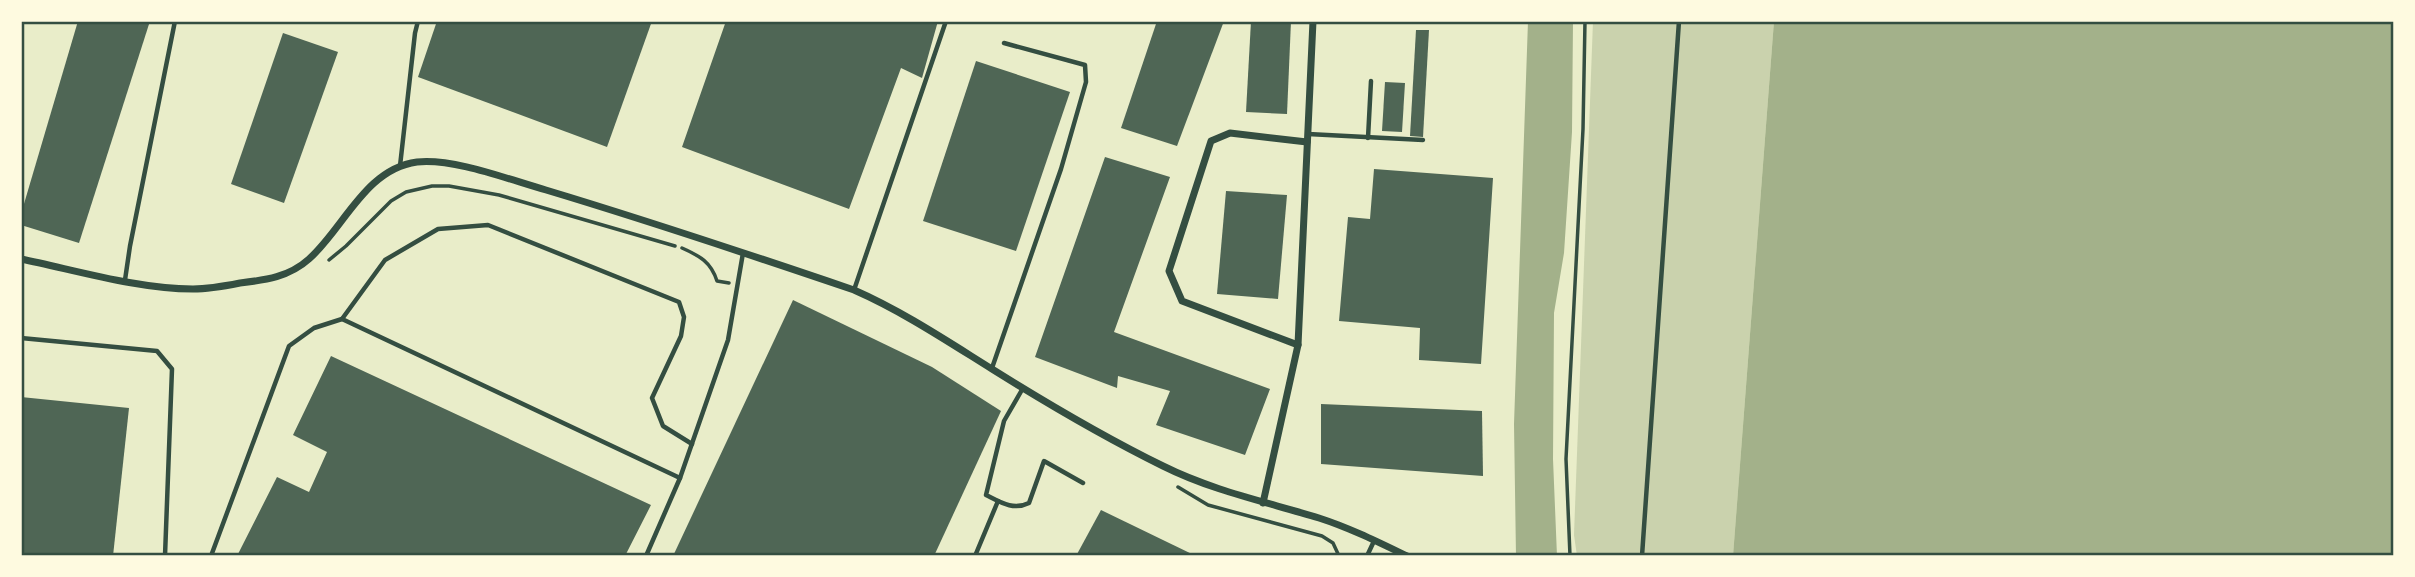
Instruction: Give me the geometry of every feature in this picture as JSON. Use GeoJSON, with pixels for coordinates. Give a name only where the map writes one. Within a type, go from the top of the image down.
{"type":"FeatureCollection","features":[{"type":"Feature","properties":{"kind":"street"},"geometry":{"type":"LineString","coordinates":[[1263,503],[1298,345],[1313,21]]}},
{"type":"Feature","properties":{"kind":"street"},"geometry":{"type":"LineString","coordinates":[[1298,345],[1182,301],[1169,271],[1211,141],[1230,133],[1307,138]]}},
{"type":"Feature","properties":{"kind":"street"},"geometry":{"type":"LineString","coordinates":[[21,259],[146,285],[194,289],[273,279],[294,270],[309,259],[366,190],[400,166],[434,162],[489,173],[662,224],[854,290],[874,299],[1115,442],[1181,475],[1263,503],[1319,518],[1407,556]]}},
{"type":"Feature","properties":{"kind":"lane"},"geometry":{"type":"LineString","coordinates":[[125,280],[175,21]]}},
{"type":"Feature","properties":{"kind":"lane"},"geometry":{"type":"LineString","coordinates":[[400,166],[418,21]]}},
{"type":"Feature","properties":{"kind":"lane"},"geometry":{"type":"LineString","coordinates":[[854,290],[946,21]]}},
{"type":"Feature","properties":{"kind":"lane"},"geometry":{"type":"LineString","coordinates":[[1642,556],[1679,21]]}},
{"type":"Feature","properties":{"kind":"lane"},"geometry":{"type":"LineString","coordinates":[[992,369],[1061,169],[1086,82],[1085,65],[1004,43]]}},
{"type":"Feature","properties":{"kind":"lane"},"geometry":{"type":"LineString","coordinates":[[1368,138],[1371,81]]}},
{"type":"Feature","properties":{"kind":"lane"},"geometry":{"type":"LineString","coordinates":[[1307,138],[1423,140]]}},
{"type":"Feature","properties":{"kind":"lane"},"geometry":{"type":"LineString","coordinates":[[211,556],[289,346],[314,328],[342,319],[384,260],[438,229],[488,225],[679,302],[684,317],[681,336],[652,398],[663,426],[692,444]]}},
{"type":"Feature","properties":{"kind":"lane"},"geometry":{"type":"LineString","coordinates":[[646,556],[680,478],[728,340],[743,252]]}},
{"type":"Feature","properties":{"kind":"lane"},"geometry":{"type":"LineString","coordinates":[[342,319],[680,478]]}},
{"type":"Feature","properties":{"kind":"lane"},"geometry":{"type":"LineString","coordinates":[[21,338],[157,351],[173,369],[165,556]]}},
{"type":"Feature","properties":{"kind":"lane"},"geometry":{"type":"LineString","coordinates":[[1023,388],[1004,421],[986,495],[1008,506],[1022,507],[1028,503],[1044,461],[1083,483]]}},
{"type":"Feature","properties":{"kind":"lane"},"geometry":{"type":"LineString","coordinates":[[975,556],[998,501]]}},
{"type":"Feature","properties":{"kind":"lane"},"geometry":{"type":"LineString","coordinates":[[1367,556],[1374,540]]}},
{"type":"Feature","properties":{"kind":"path"},"geometry":{"type":"LineString","coordinates":[[1570,556],[1566,458],[1583,129],[1585,21]]}},
{"type":"Feature","properties":{"kind":"path"},"geometry":{"type":"LineString","coordinates":[[1181,475],[1178,489],[1208,505],[1322,537],[1333,543],[1339,556]]}},
{"type":"Feature","properties":{"kind":"shaded area"},"geometry":{"type":"Polygon","coordinates":[[[1528,21],[1573,21],[1572,132],[1564,253],[1554,313],[1553,459],[1557,556],[1516,556],[1514,424],[1528,21]]]}},
{"type":"Feature","properties":{"kind":"shaded area"},"geometry":{"type":"Polygon","coordinates":[[[1593,21],[1774,21],[1733,556],[1577,556],[1574,535],[1593,21]]]}},
{"type":"Feature","properties":{"kind":"shaded area"},"geometry":{"type":"Polygon","coordinates":[[[1774,21],[2394,21],[2394,556],[1733,556],[1774,21]]]}},
{"type":"Feature","properties":{"kind":"building"},"geometry":{"type":"Polygon","coordinates":[[[78,21],[150,21],[79,243],[21,225],[21,214],[78,21]]]}},
{"type":"Feature","properties":{"kind":"building"},"geometry":{"type":"Polygon","coordinates":[[[437,21],[652,21],[607,147],[418,77],[437,21]]]}},
{"type":"Feature","properties":{"kind":"building"},"geometry":{"type":"Polygon","coordinates":[[[726,21],[938,21],[922,78],[901,68],[849,209],[682,147],[726,21]]]}},
{"type":"Feature","properties":{"kind":"building"},"geometry":{"type":"Polygon","coordinates":[[[1157,21],[1224,21],[1177,146],[1121,128],[1157,21]]]}},
{"type":"Feature","properties":{"kind":"building"},"geometry":{"type":"Polygon","coordinates":[[[1251,21],[1291,21],[1287,114],[1246,112],[1251,21]]]}},
{"type":"Feature","properties":{"kind":"building"},"geometry":{"type":"Polygon","coordinates":[[[1416,30],[1429,30],[1423,137],[1410,136],[1416,30]]]}},
{"type":"Feature","properties":{"kind":"building"},"geometry":{"type":"Polygon","coordinates":[[[283,33],[338,52],[284,203],[231,184],[283,33]]]}},
{"type":"Feature","properties":{"kind":"building"},"geometry":{"type":"Polygon","coordinates":[[[976,61],[1070,92],[1016,251],[923,221],[976,61]]]}},
{"type":"Feature","properties":{"kind":"building"},"geometry":{"type":"Polygon","coordinates":[[[1385,82],[1405,83],[1402,132],[1382,131],[1385,82]]]}},
{"type":"Feature","properties":{"kind":"building"},"geometry":{"type":"Polygon","coordinates":[[[1105,157],[1170,177],[1114,332],[1270,389],[1245,455],[1156,425],[1170,391],[1118,376],[1117,388],[1035,357],[1105,157]]]}},
{"type":"Feature","properties":{"kind":"building"},"geometry":{"type":"Polygon","coordinates":[[[1374,169],[1493,178],[1481,364],[1419,360],[1420,328],[1339,321],[1348,217],[1370,219],[1374,169]]]}},
{"type":"Feature","properties":{"kind":"building"},"geometry":{"type":"Polygon","coordinates":[[[1226,191],[1287,195],[1278,299],[1217,294],[1226,191]]]}},
{"type":"Feature","properties":{"kind":"building"},"geometry":{"type":"Polygon","coordinates":[[[793,300],[932,367],[1001,411],[934,556],[673,556],[793,300]]]}},
{"type":"Feature","properties":{"kind":"building"},"geometry":{"type":"Polygon","coordinates":[[[331,356],[651,505],[625,556],[237,556],[277,477],[309,492],[327,452],[293,435],[331,356]]]}},
{"type":"Feature","properties":{"kind":"building"},"geometry":{"type":"Polygon","coordinates":[[[21,397],[129,408],[113,556],[21,556],[21,397]]]}},
{"type":"Feature","properties":{"kind":"building"},"geometry":{"type":"Polygon","coordinates":[[[1321,404],[1482,411],[1483,476],[1321,464],[1321,404]]]}},
{"type":"Feature","properties":{"kind":"building"},"geometry":{"type":"Polygon","coordinates":[[[1101,510],[1196,556],[1076,556],[1101,510]]]}}]}
